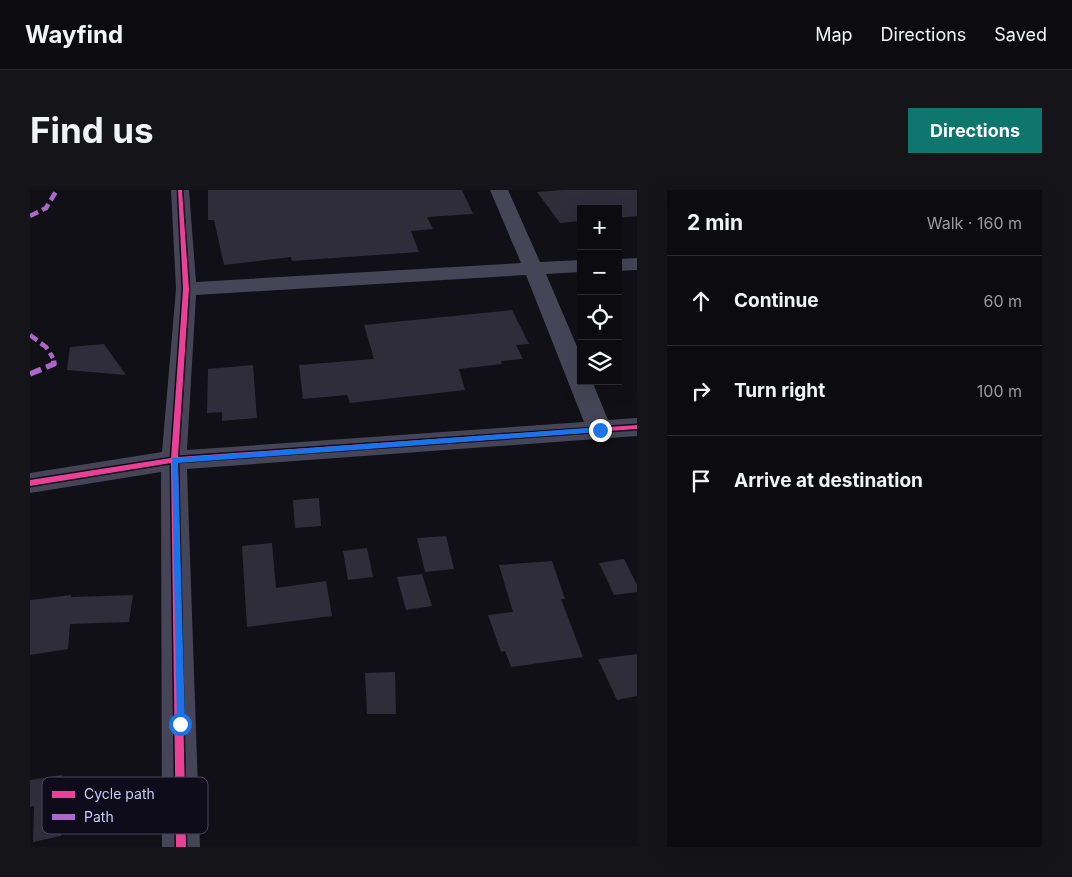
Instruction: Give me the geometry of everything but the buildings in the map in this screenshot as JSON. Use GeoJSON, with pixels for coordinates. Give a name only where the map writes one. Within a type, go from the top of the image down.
{"type":"FeatureCollection","features":[{"type":"Feature","properties":{"kind":"street"},"geometry":{"type":"LineString","coordinates":[[180,190],[186,289],[174,460],[180,777]]}},
{"type":"Feature","properties":{"kind":"street"},"geometry":{"type":"LineString","coordinates":[[499,190],[600,430]]}},
{"type":"Feature","properties":{"kind":"street"},"geometry":{"type":"LineString","coordinates":[[622,265],[637,264]]}},
{"type":"Feature","properties":{"kind":"street"},"geometry":{"type":"LineString","coordinates":[[186,289],[577,266]]}},
{"type":"Feature","properties":{"kind":"street"},"geometry":{"type":"LineString","coordinates":[[30,483],[174,460],[637,427]]}},
{"type":"Feature","properties":{"kind":"street"},"geometry":{"type":"LineString","coordinates":[[181,834],[181,847]]}},
{"type":"Feature","properties":{"kind":"marked path"},"geometry":{"type":"LineString","coordinates":[[30,216],[46,208],[57,190]]}},
{"type":"Feature","properties":{"kind":"marked path"},"geometry":{"type":"LineString","coordinates":[[30,335],[43,344],[50,351],[54,359],[54,364],[30,374]]}},
{"type":"Feature","properties":{"kind":"cycle path"},"geometry":{"type":"LineString","coordinates":[[180,190],[186,289],[174,460],[180,777]]}},
{"type":"Feature","properties":{"kind":"cycle path"},"geometry":{"type":"LineString","coordinates":[[30,483],[174,460],[637,427]]}},
{"type":"Feature","properties":{"kind":"cycle path"},"geometry":{"type":"LineString","coordinates":[[181,834],[181,847]]}},
{"type":"Feature","properties":{"kind":"route"},"geometry":{"type":"LineString","coordinates":[[180,724],[174,460],[600,430]]}}]}
